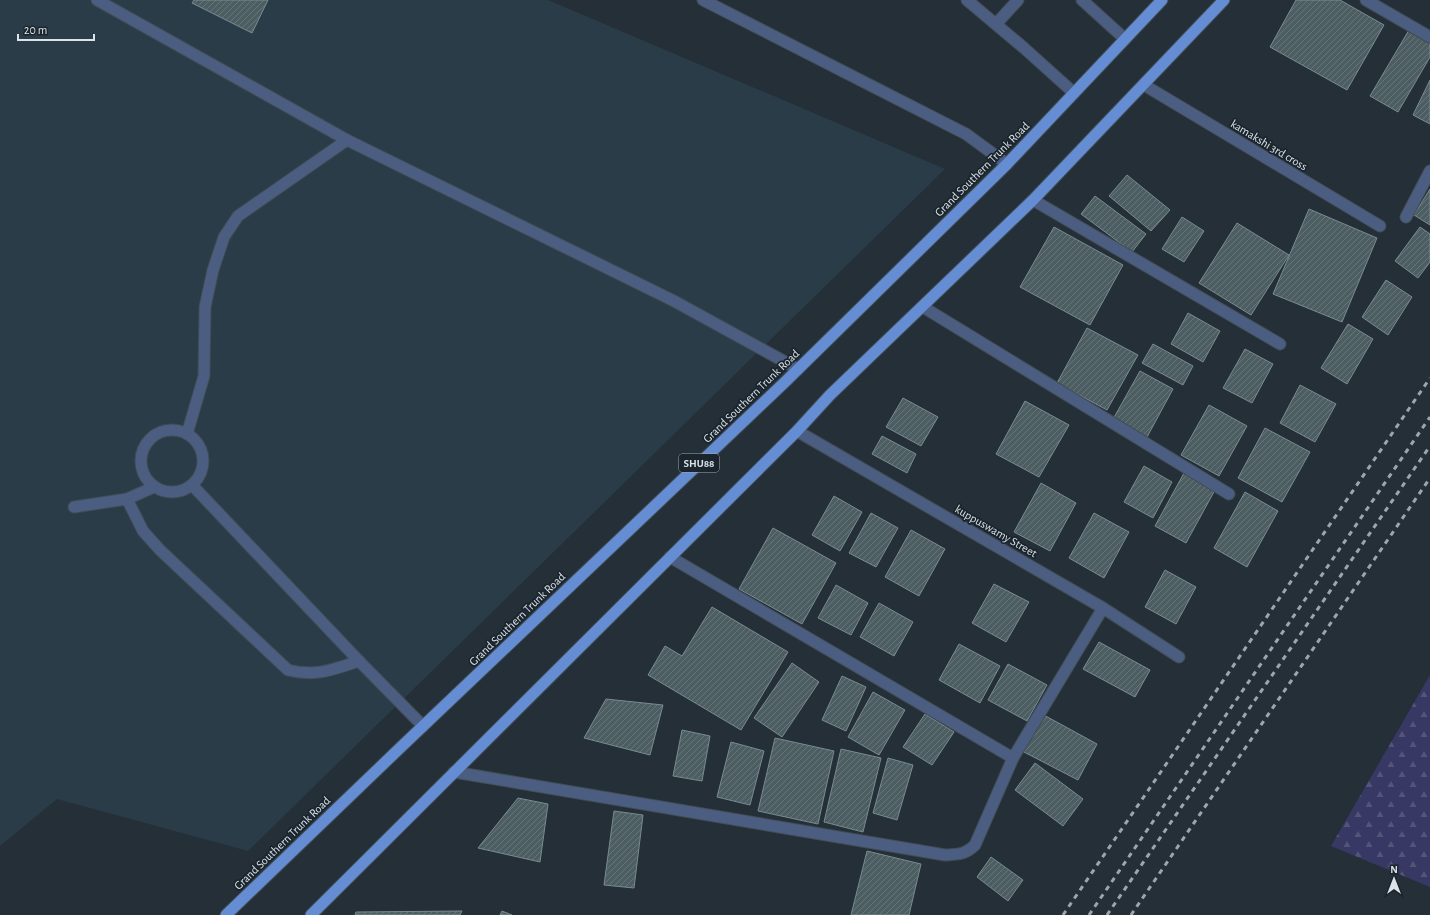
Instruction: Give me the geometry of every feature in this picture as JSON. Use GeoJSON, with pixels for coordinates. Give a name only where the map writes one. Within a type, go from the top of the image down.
{"type":"FeatureCollection","features":[{"type":"Feature","properties":{"kind":"main road","name":"Grand Southern Trunk Road"},"geometry":{"type":"LineString","coordinates":[[226,915],[798,369],[1007,164],[1162,0]]}},
{"type":"Feature","properties":{"kind":"main road"},"geometry":{"type":"LineString","coordinates":[[311,915],[797,431],[830,395],[1033,200],[1224,0]]}},
{"type":"Feature","properties":{"kind":"street"},"geometry":{"type":"LineString","coordinates":[[97,0],[347,140],[674,301],[798,369]]}},
{"type":"Feature","properties":{"kind":"street"},"geometry":{"type":"LineString","coordinates":[[703,0],[966,134],[1007,164]]}},
{"type":"Feature","properties":{"kind":"street"},"geometry":{"type":"LineString","coordinates":[[967,0],[1074,93]]}},
{"type":"Feature","properties":{"kind":"street"},"geometry":{"type":"LineString","coordinates":[[996,24],[1018,0]]}},
{"type":"Feature","properties":{"kind":"street"},"geometry":{"type":"LineString","coordinates":[[1082,0],[1125,39]]}},
{"type":"Feature","properties":{"kind":"street"},"geometry":{"type":"LineString","coordinates":[[1366,0],[1430,37]]}},
{"type":"Feature","properties":{"kind":"street","name":"kamakshi 3rd cross"},"geometry":{"type":"LineString","coordinates":[[1144,85],[1380,226]]}},
{"type":"Feature","properties":{"kind":"street"},"geometry":{"type":"LineString","coordinates":[[187,434],[204,376],[205,306],[224,237],[238,216],[347,140]]}},
{"type":"Feature","properties":{"kind":"street"},"geometry":{"type":"LineString","coordinates":[[1406,217],[1430,170]]}},
{"type":"Feature","properties":{"kind":"street"},"geometry":{"type":"LineString","coordinates":[[1033,200],[1280,344]]}},
{"type":"Feature","properties":{"kind":"street"},"geometry":{"type":"LineString","coordinates":[[923,306],[1229,494]]}},
{"type":"Feature","properties":{"kind":"street"},"geometry":{"type":"LineString","coordinates":[[167,430],[177,430],[187,434],[195,440],[200,448],[203,458],[203,468],[199,478],[184,490],[174,493],[163,491],[154,487],[146,480],[142,470],[140,459],[143,449],[149,440],[157,434],[167,430]]}},
{"type":"Feature","properties":{"kind":"street","name":"kuppuswamy Street"},"geometry":{"type":"LineString","coordinates":[[797,431],[1103,608],[1179,657]]}},
{"type":"Feature","properties":{"kind":"street"},"geometry":{"type":"LineString","coordinates":[[192,485],[358,661],[423,726]]}},
{"type":"Feature","properties":{"kind":"street"},"geometry":{"type":"LineString","coordinates":[[74,506],[126,499],[154,487]]}},
{"type":"Feature","properties":{"kind":"street"},"geometry":{"type":"LineString","coordinates":[[126,499],[143,531],[160,550],[288,670],[314,673],[334,670],[358,661]]}},
{"type":"Feature","properties":{"kind":"street"},"geometry":{"type":"LineString","coordinates":[[670,557],[1013,758]]}},
{"type":"Feature","properties":{"kind":"street"},"geometry":{"type":"LineString","coordinates":[[454,772],[945,855],[959,854],[969,851],[975,845],[1013,758],[1103,608]]}},
{"type":"Feature","properties":{"kind":"shaded area"},"geometry":{"type":"Polygon","coordinates":[[[0,0],[548,0],[945,169],[248,851],[57,799],[0,846],[0,0]]]}},
{"type":"Feature","properties":{"kind":"green space"},"geometry":{"type":"Polygon","coordinates":[[[1430,675],[1430,887],[1331,846],[1430,675]]]}},
{"type":"Feature","properties":{"kind":"building"},"geometry":{"type":"Polygon","coordinates":[[[194,0],[268,0],[252,33],[192,3],[194,0]]]}},
{"type":"Feature","properties":{"kind":"building"},"geometry":{"type":"Polygon","coordinates":[[[1296,0],[1340,0],[1384,25],[1347,90],[1270,47],[1296,0]]]}},
{"type":"Feature","properties":{"kind":"building"},"geometry":{"type":"Polygon","coordinates":[[[1409,30],[1430,43],[1430,57],[1398,112],[1370,96],[1409,30]]]}},
{"type":"Feature","properties":{"kind":"building"},"geometry":{"type":"Polygon","coordinates":[[[1430,80],[1430,124],[1413,115],[1430,80]]]}},
{"type":"Feature","properties":{"kind":"building"},"geometry":{"type":"Polygon","coordinates":[[[1127,175],[1170,210],[1151,231],[1109,196],[1127,175]]]}},
{"type":"Feature","properties":{"kind":"building"},"geometry":{"type":"Polygon","coordinates":[[[1430,189],[1430,225],[1414,215],[1430,189]]]}},
{"type":"Feature","properties":{"kind":"building"},"geometry":{"type":"Polygon","coordinates":[[[1095,196],[1146,234],[1132,252],[1081,214],[1095,196]]]}},
{"type":"Feature","properties":{"kind":"building"},"geometry":{"type":"Polygon","coordinates":[[[1309,209],[1377,238],[1342,322],[1273,294],[1309,209]]]}},
{"type":"Feature","properties":{"kind":"building"},"geometry":{"type":"Polygon","coordinates":[[[1182,217],[1204,231],[1184,262],[1162,249],[1182,217]]]}},
{"type":"Feature","properties":{"kind":"building"},"geometry":{"type":"Polygon","coordinates":[[[1237,223],[1289,255],[1251,315],[1199,283],[1237,223]]]}},
{"type":"Feature","properties":{"kind":"building"},"geometry":{"type":"Polygon","coordinates":[[[1054,227],[1123,265],[1090,325],[1020,287],[1054,227]]]}},
{"type":"Feature","properties":{"kind":"building"},"geometry":{"type":"Polygon","coordinates":[[[1420,227],[1430,234],[1430,262],[1418,278],[1395,261],[1420,227]]]}},
{"type":"Feature","properties":{"kind":"building"},"geometry":{"type":"Polygon","coordinates":[[[1386,280],[1412,297],[1388,335],[1362,317],[1386,280]]]}},
{"type":"Feature","properties":{"kind":"building"},"geometry":{"type":"Polygon","coordinates":[[[1188,313],[1220,331],[1203,362],[1171,344],[1188,313]]]}},
{"type":"Feature","properties":{"kind":"building"},"geometry":{"type":"Polygon","coordinates":[[[1348,324],[1373,339],[1347,384],[1321,368],[1348,324]]]}},
{"type":"Feature","properties":{"kind":"building"},"geometry":{"type":"Polygon","coordinates":[[[1087,328],[1138,355],[1107,410],[1057,383],[1087,328]]]}},
{"type":"Feature","properties":{"kind":"building"},"geometry":{"type":"Polygon","coordinates":[[[1153,344],[1193,366],[1183,385],[1142,363],[1153,344]]]}},
{"type":"Feature","properties":{"kind":"building"},"geometry":{"type":"Polygon","coordinates":[[[1245,349],[1273,364],[1252,403],[1223,388],[1245,349]]]}},
{"type":"Feature","properties":{"kind":"building"},"geometry":{"type":"Polygon","coordinates":[[[1140,371],[1173,389],[1146,439],[1112,421],[1140,371]]]}},
{"type":"Feature","properties":{"kind":"building"},"geometry":{"type":"Polygon","coordinates":[[[1300,385],[1336,404],[1315,442],[1280,423],[1300,385]]]}},
{"type":"Feature","properties":{"kind":"building"},"geometry":{"type":"Polygon","coordinates":[[[903,398],[938,417],[921,446],[886,427],[903,398]]]}},
{"type":"Feature","properties":{"kind":"building"},"geometry":{"type":"Polygon","coordinates":[[[1025,401],[1069,425],[1039,477],[996,454],[1025,401]]]}},
{"type":"Feature","properties":{"kind":"building"},"geometry":{"type":"Polygon","coordinates":[[[1209,405],[1247,426],[1219,476],[1181,455],[1209,405]]]}},
{"type":"Feature","properties":{"kind":"building"},"geometry":{"type":"Polygon","coordinates":[[[1265,428],[1310,452],[1282,502],[1238,478],[1265,428]]]}},
{"type":"Feature","properties":{"kind":"building"},"geometry":{"type":"Polygon","coordinates":[[[882,436],[916,454],[907,473],[872,454],[882,436]]]}},
{"type":"Feature","properties":{"kind":"building"},"geometry":{"type":"Polygon","coordinates":[[[1144,466],[1172,482],[1153,518],[1124,502],[1144,466]]]}},
{"type":"Feature","properties":{"kind":"building"},"geometry":{"type":"Polygon","coordinates":[[[1184,473],[1215,490],[1186,543],[1155,526],[1184,473]]]}},
{"type":"Feature","properties":{"kind":"building"},"geometry":{"type":"Polygon","coordinates":[[[1041,483],[1076,503],[1050,551],[1014,532],[1041,483]]]}},
{"type":"Feature","properties":{"kind":"building"},"geometry":{"type":"Polygon","coordinates":[[[1245,492],[1278,511],[1247,567],[1214,548],[1245,492]]]}},
{"type":"Feature","properties":{"kind":"building"},"geometry":{"type":"Polygon","coordinates":[[[834,496],[862,512],[840,551],[812,535],[834,496]]]}},
{"type":"Feature","properties":{"kind":"building"},"geometry":{"type":"Polygon","coordinates":[[[871,513],[898,528],[876,567],[849,553],[871,513]]]}},
{"type":"Feature","properties":{"kind":"building"},"geometry":{"type":"Polygon","coordinates":[[[1094,513],[1129,532],[1104,578],[1069,558],[1094,513]]]}},
{"type":"Feature","properties":{"kind":"building"},"geometry":{"type":"Polygon","coordinates":[[[773,528],[836,563],[802,624],[739,589],[773,528]]]}},
{"type":"Feature","properties":{"kind":"building"},"geometry":{"type":"Polygon","coordinates":[[[911,530],[945,549],[919,596],[885,577],[911,530]]]}},
{"type":"Feature","properties":{"kind":"building"},"geometry":{"type":"Polygon","coordinates":[[[1165,570],[1196,587],[1176,624],[1145,607],[1165,570]]]}},
{"type":"Feature","properties":{"kind":"building"},"geometry":{"type":"Polygon","coordinates":[[[994,584],[1029,602],[1006,642],[972,623],[994,584]]]}},
{"type":"Feature","properties":{"kind":"building"},"geometry":{"type":"Polygon","coordinates":[[[836,585],[868,603],[851,635],[818,618],[836,585]]]}},
{"type":"Feature","properties":{"kind":"building"},"geometry":{"type":"Polygon","coordinates":[[[879,603],[913,622],[894,656],[860,637],[879,603]]]}},
{"type":"Feature","properties":{"kind":"building"},"geometry":{"type":"Polygon","coordinates":[[[712,607],[788,652],[741,730],[648,675],[665,646],[682,656],[712,607]]]}},
{"type":"Feature","properties":{"kind":"building"},"geometry":{"type":"Polygon","coordinates":[[[1099,642],[1150,670],[1135,697],[1083,669],[1099,642]]]}},
{"type":"Feature","properties":{"kind":"building"},"geometry":{"type":"Polygon","coordinates":[[[959,644],[1000,666],[980,703],[939,680],[959,644]]]}},
{"type":"Feature","properties":{"kind":"building"},"geometry":{"type":"Polygon","coordinates":[[[792,663],[819,682],[782,737],[754,718],[792,663]]]}},
{"type":"Feature","properties":{"kind":"building"},"geometry":{"type":"Polygon","coordinates":[[[1008,664],[1047,685],[1027,721],[988,700],[1008,664]]]}},
{"type":"Feature","properties":{"kind":"building"},"geometry":{"type":"Polygon","coordinates":[[[842,676],[866,687],[846,731],[822,720],[842,676]]]}},
{"type":"Feature","properties":{"kind":"building"},"geometry":{"type":"Polygon","coordinates":[[[873,692],[905,710],[879,755],[848,737],[873,692]]]}},
{"type":"Feature","properties":{"kind":"building"},"geometry":{"type":"Polygon","coordinates":[[[606,699],[663,705],[650,755],[584,738],[606,699]]]}},
{"type":"Feature","properties":{"kind":"building"},"geometry":{"type":"Polygon","coordinates":[[[925,714],[954,732],[932,765],[903,747],[925,714]]]}},
{"type":"Feature","properties":{"kind":"building"},"geometry":{"type":"Polygon","coordinates":[[[1042,714],[1097,744],[1078,780],[1022,751],[1042,714]]]}},
{"type":"Feature","properties":{"kind":"building"},"geometry":{"type":"Polygon","coordinates":[[[682,730],[710,736],[702,781],[673,776],[682,730]]]}},
{"type":"Feature","properties":{"kind":"building"},"geometry":{"type":"Polygon","coordinates":[[[775,738],[834,751],[818,824],[758,811],[775,738]]]}},
{"type":"Feature","properties":{"kind":"building"},"geometry":{"type":"Polygon","coordinates":[[[731,742],[764,751],[750,805],[717,797],[731,742]]]}},
{"type":"Feature","properties":{"kind":"building"},"geometry":{"type":"Polygon","coordinates":[[[841,749],[881,758],[863,832],[824,822],[841,749]]]}},
{"type":"Feature","properties":{"kind":"building"},"geometry":{"type":"Polygon","coordinates":[[[888,758],[913,765],[897,820],[873,813],[888,758]]]}},
{"type":"Feature","properties":{"kind":"building"},"geometry":{"type":"Polygon","coordinates":[[[1035,763],[1083,799],[1063,826],[1015,790],[1035,763]]]}},
{"type":"Feature","properties":{"kind":"building"},"geometry":{"type":"Polygon","coordinates":[[[518,798],[548,804],[540,862],[478,848],[518,798]]]}},
{"type":"Feature","properties":{"kind":"building"},"geometry":{"type":"Polygon","coordinates":[[[614,811],[643,815],[634,888],[604,885],[614,811]]]}},
{"type":"Feature","properties":{"kind":"building"},"geometry":{"type":"Polygon","coordinates":[[[867,851],[921,864],[909,915],[851,915],[867,851]]]}},
{"type":"Feature","properties":{"kind":"building"},"geometry":{"type":"Polygon","coordinates":[[[991,857],[1023,880],[1008,901],[977,877],[991,857]]]}},
{"type":"Feature","properties":{"kind":"building"},"geometry":{"type":"Polygon","coordinates":[[[462,911],[460,915],[355,915],[356,912],[462,911]]]}},
{"type":"Feature","properties":{"kind":"building"},"geometry":{"type":"Polygon","coordinates":[[[502,911],[512,915],[500,915],[502,911]]]}},
{"type":"Feature","properties":{"kind":"railway"},"geometry":{"type":"LineString","coordinates":[[1063,915],[1430,378]]}},
{"type":"Feature","properties":{"kind":"railway"},"geometry":{"type":"LineString","coordinates":[[1089,915],[1430,417]]}},
{"type":"Feature","properties":{"kind":"railway"},"geometry":{"type":"LineString","coordinates":[[1107,915],[1430,446]]}},
{"type":"Feature","properties":{"kind":"railway"},"geometry":{"type":"LineString","coordinates":[[1131,915],[1430,478]]}}]}
